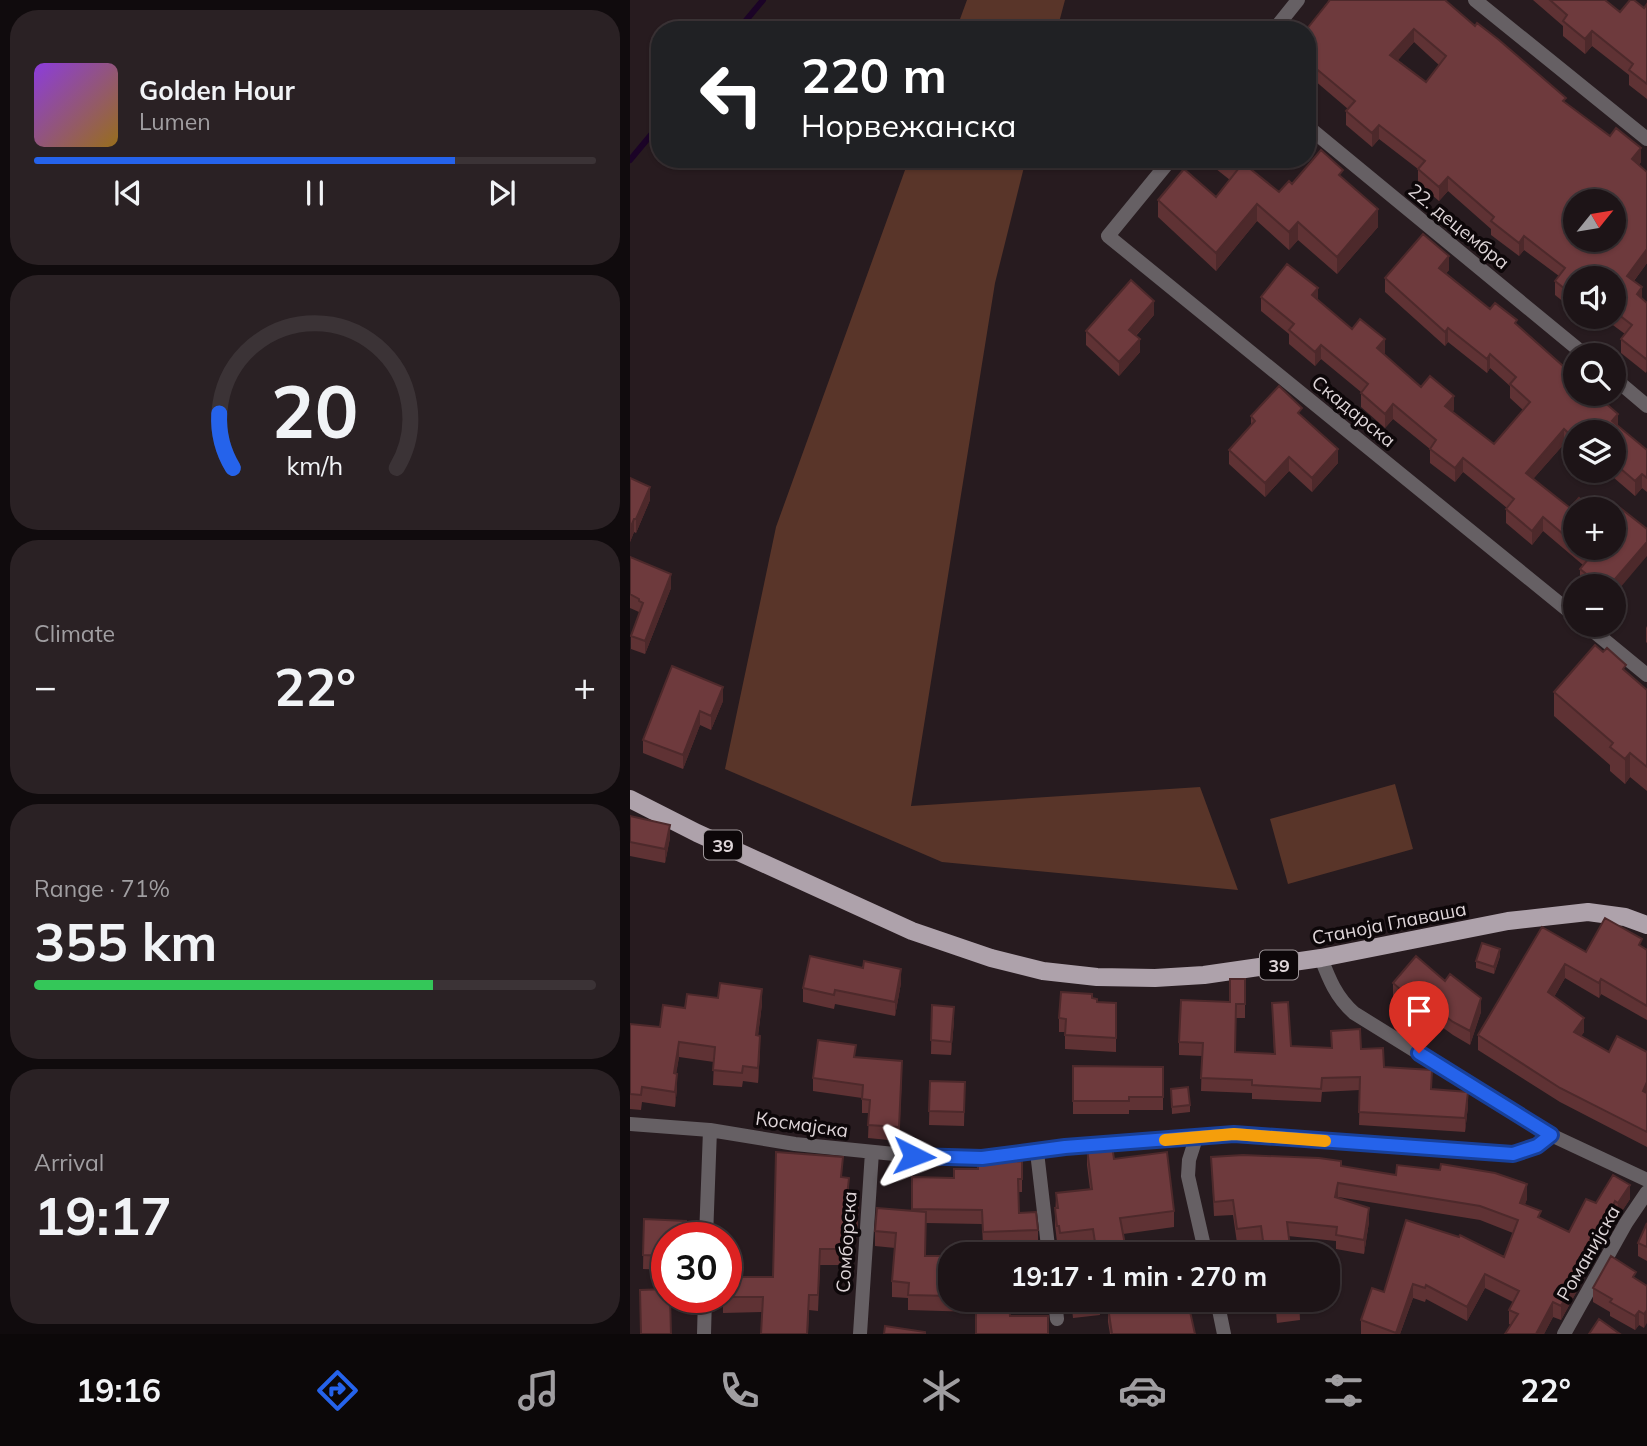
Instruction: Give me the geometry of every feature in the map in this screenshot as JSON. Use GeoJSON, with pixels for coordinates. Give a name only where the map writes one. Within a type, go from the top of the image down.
{"type":"FeatureCollection","features":[{"type":"Feature","properties":{"kind":"main road","name":"Станоја Главаша"},"geometry":{"type":"LineString","coordinates":[[630,799],[817,889],[912,931],[991,958],[1043,971],[1097,977],[1155,978],[1254,969],[1508,921],[1588,912],[1625,916],[1647,925]]}},
{"type":"Feature","properties":{"kind":"street"},"geometry":{"type":"LineString","coordinates":[[1281,21],[1298,0]]}},
{"type":"Feature","properties":{"kind":"street"},"geometry":{"type":"LineString","coordinates":[[1475,0],[1647,139]]}},
{"type":"Feature","properties":{"kind":"street","name":"22. децембра"},"geometry":{"type":"LineString","coordinates":[[1316,134],[1570,343]]}},
{"type":"Feature","properties":{"kind":"street","name":"Скадарска"},"geometry":{"type":"LineString","coordinates":[[1164,168],[1108,236],[1563,606]]}},
{"type":"Feature","properties":{"kind":"street"},"geometry":{"type":"LineString","coordinates":[[1626,388],[1647,406]]}},
{"type":"Feature","properties":{"kind":"street"},"geometry":{"type":"LineString","coordinates":[[1601,637],[1647,675]]}},
{"type":"Feature","properties":{"kind":"street"},"geometry":{"type":"LineString","coordinates":[[1321,958],[1332,986],[1343,1003],[1354,1013],[1551,1135],[1647,1180]]}},
{"type":"Feature","properties":{"kind":"street","name":"Космајска"},"geometry":{"type":"LineString","coordinates":[[630,1124],[709,1130],[795,1144],[946,1158],[982,1158],[1065,1147],[1234,1134],[1513,1154],[1537,1146],[1551,1135]]}},
{"type":"Feature","properties":{"kind":"street"},"geometry":{"type":"LineString","coordinates":[[706,1222],[709,1130]]}},
{"type":"Feature","properties":{"kind":"street"},"geometry":{"type":"LineString","coordinates":[[1196,1138],[1189,1160],[1188,1176],[1203,1242]]}},
{"type":"Feature","properties":{"kind":"street","name":"Сомборска"},"geometry":{"type":"LineString","coordinates":[[860,1334],[872,1152]]}},
{"type":"Feature","properties":{"kind":"street"},"geometry":{"type":"LineString","coordinates":[[1037,1152],[1047,1242]]}},
{"type":"Feature","properties":{"kind":"street","name":"Романијска"},"geometry":{"type":"LineString","coordinates":[[1563,1334],[1626,1223],[1647,1192]]}},
{"type":"Feature","properties":{"kind":"street"},"geometry":{"type":"LineString","coordinates":[[1056,1312],[1057,1319]]}},
{"type":"Feature","properties":{"kind":"street"},"geometry":{"type":"LineString","coordinates":[[1219,1312],[1224,1334]]}},
{"type":"Feature","properties":{"kind":"street"},"geometry":{"type":"LineString","coordinates":[[704,1334],[705,1313]]}},
{"type":"Feature","properties":{"kind":"shaded area"},"geometry":{"type":"Polygon","coordinates":[[[967,0],[1065,0],[1059,21],[959,21],[967,0]]]}},
{"type":"Feature","properties":{"kind":"shaded area"},"geometry":{"type":"Polygon","coordinates":[[[906,168],[1024,168],[995,283],[911,806],[1200,787],[1238,890],[942,862],[725,769],[776,527],[906,168]]]}},
{"type":"Feature","properties":{"kind":"shaded area"},"geometry":{"type":"Polygon","coordinates":[[[1395,784],[1413,849],[1288,884],[1270,819],[1395,784]]]}},
{"type":"Feature","properties":{"kind":"building"},"geometry":{"type":"Polygon","coordinates":[[[1330,0],[1445,0],[1475,26],[1477,23],[1499,40],[1566,98],[1563,101],[1610,136],[1616,128],[1641,148],[1632,159],[1647,172],[1647,249],[1627,276],[1642,287],[1637,294],[1647,303],[1646,359],[1621,339],[1632,325],[1626,320],[1626,266],[1563,266],[1524,236],[1519,243],[1491,221],[1494,217],[1448,177],[1439,187],[1418,169],[1425,161],[1379,125],[1372,133],[1346,111],[1355,101],[1316,68],[1316,21],[1313,21],[1330,0]],[[1414,29],[1390,55],[1426,82],[1446,56],[1414,29]]]}},
{"type":"Feature","properties":{"kind":"building"},"geometry":{"type":"Polygon","coordinates":[[[1550,0],[1605,0],[1620,12],[1630,0],[1644,8],[1647,4],[1647,84],[1629,70],[1633,64],[1592,31],[1585,39],[1563,21],[1567,15],[1550,0]]]}},
{"type":"Feature","properties":{"kind":"building"},"geometry":{"type":"Polygon","coordinates":[[[1321,150],[1343,170],[1339,175],[1378,209],[1337,257],[1298,222],[1289,232],[1257,204],[1216,253],[1158,200],[1184,169],[1216,197],[1239,168],[1249,168],[1279,192],[1289,181],[1292,184],[1306,168],[1316,168],[1316,156],[1321,150]]]}},
{"type":"Feature","properties":{"kind":"building"},"geometry":{"type":"Polygon","coordinates":[[[1423,234],[1449,256],[1439,268],[1490,309],[1495,303],[1517,320],[1515,323],[1563,366],[1563,406],[1609,406],[1618,414],[1613,420],[1563,420],[1563,430],[1526,473],[1563,502],[1563,534],[1543,517],[1532,531],[1506,509],[1514,499],[1463,458],[1455,468],[1430,449],[1436,440],[1393,404],[1385,414],[1361,393],[1368,384],[1321,345],[1315,352],[1289,330],[1294,324],[1261,297],[1287,264],[1318,288],[1312,295],[1352,329],[1360,319],[1385,339],[1377,348],[1421,387],[1430,376],[1454,396],[1445,406],[1494,444],[1530,402],[1510,384],[1516,377],[1490,354],[1487,359],[1448,328],[1445,332],[1385,278],[1423,234]]]}},
{"type":"Feature","properties":{"kind":"building"},"geometry":{"type":"Polygon","coordinates":[[[1563,271],[1563,287],[1555,281],[1563,271]]]}},
{"type":"Feature","properties":{"kind":"building"},"geometry":{"type":"Polygon","coordinates":[[[1131,280],[1154,301],[1129,330],[1140,339],[1119,362],[1086,331],[1131,280]]]}},
{"type":"Feature","properties":{"kind":"building"},"geometry":{"type":"Polygon","coordinates":[[[1279,386],[1302,408],[1298,413],[1338,449],[1312,478],[1289,457],[1265,483],[1229,450],[1255,421],[1251,416],[1279,386]]]}},
{"type":"Feature","properties":{"kind":"building"},"geometry":{"type":"Polygon","coordinates":[[[1626,433],[1647,450],[1647,478],[1642,474],[1635,481],[1626,473],[1626,433]]]}},
{"type":"Feature","properties":{"kind":"building"},"geometry":{"type":"Polygon","coordinates":[[[630,478],[650,487],[630,529],[630,478]]]}},
{"type":"Feature","properties":{"kind":"building"},"geometry":{"type":"Polygon","coordinates":[[[1626,512],[1647,529],[1647,542],[1619,574],[1586,574],[1580,569],[1588,560],[1626,560],[1626,512]]]}},
{"type":"Feature","properties":{"kind":"building"},"geometry":{"type":"Polygon","coordinates":[[[630,557],[671,574],[645,641],[631,636],[643,603],[630,594],[630,557]]]}},
{"type":"Feature","properties":{"kind":"building"},"geometry":{"type":"Polygon","coordinates":[[[1595,645],[1603,652],[1607,648],[1626,665],[1623,669],[1647,690],[1647,767],[1630,753],[1625,759],[1610,747],[1613,743],[1554,692],[1595,645]]]}},
{"type":"Feature","properties":{"kind":"building"},"geometry":{"type":"Polygon","coordinates":[[[672,666],[723,687],[711,716],[700,711],[683,755],[643,740],[672,666]]]}},
{"type":"Feature","properties":{"kind":"building"},"geometry":{"type":"Polygon","coordinates":[[[630,816],[670,825],[665,849],[630,842],[630,816]]]}},
{"type":"Feature","properties":{"kind":"building"},"geometry":{"type":"Polygon","coordinates":[[[1605,918],[1642,939],[1639,945],[1647,950],[1647,1006],[1601,979],[1599,983],[1565,964],[1548,992],[1584,1018],[1574,1032],[1609,1052],[1617,1036],[1647,1052],[1647,1082],[1643,1091],[1647,1093],[1647,1132],[1560,1088],[1478,1035],[1542,927],[1586,952],[1605,918]]]}},
{"type":"Feature","properties":{"kind":"building"},"geometry":{"type":"Polygon","coordinates":[[[1482,943],[1500,949],[1494,967],[1476,961],[1482,943]]]}},
{"type":"Feature","properties":{"kind":"building"},"geometry":{"type":"Polygon","coordinates":[[[810,956],[863,968],[864,961],[901,969],[895,1002],[835,990],[834,995],[803,988],[810,956]]]}},
{"type":"Feature","properties":{"kind":"building"},"geometry":{"type":"Polygon","coordinates":[[[1416,956],[1445,981],[1450,974],[1481,998],[1470,1031],[1453,1022],[1420,997],[1416,1003],[1393,983],[1416,956]]]}},
{"type":"Feature","properties":{"kind":"building"},"geometry":{"type":"Polygon","coordinates":[[[1230,979],[1245,979],[1245,1004],[1236,1004],[1235,1052],[1275,1054],[1272,1003],[1288,1002],[1291,1046],[1332,1048],[1331,1031],[1360,1029],[1361,1049],[1383,1048],[1384,1067],[1432,1070],[1431,1089],[1468,1092],[1465,1118],[1359,1112],[1360,1077],[1322,1078],[1321,1089],[1252,1085],[1252,1080],[1201,1078],[1203,1043],[1179,1042],[1181,1000],[1230,1002],[1230,979]]]}},
{"type":"Feature","properties":{"kind":"building"},"geometry":{"type":"Polygon","coordinates":[[[720,983],[762,989],[756,1035],[760,1036],[758,1068],[743,1066],[742,1073],[713,1070],[715,1047],[679,1042],[674,1073],[677,1074],[675,1092],[642,1087],[641,1095],[630,1094],[630,1024],[660,1027],[663,1005],[685,1008],[687,994],[718,998],[720,983]]]}},
{"type":"Feature","properties":{"kind":"building"},"geometry":{"type":"Polygon","coordinates":[[[1061,992],[1092,994],[1092,998],[1097,999],[1097,1002],[1116,1003],[1116,1038],[1065,1035],[1066,1019],[1059,1018],[1061,992]]]}},
{"type":"Feature","properties":{"kind":"building"},"geometry":{"type":"Polygon","coordinates":[[[932,1005],[954,1007],[951,1042],[931,1040],[932,1005]]]}},
{"type":"Feature","properties":{"kind":"building"},"geometry":{"type":"Polygon","coordinates":[[[818,1040],[856,1045],[854,1057],[902,1061],[899,1127],[868,1125],[870,1100],[862,1099],[863,1085],[813,1078],[818,1040]]]}},
{"type":"Feature","properties":{"kind":"building"},"geometry":{"type":"Polygon","coordinates":[[[1073,1066],[1163,1067],[1163,1097],[1129,1097],[1129,1101],[1073,1101],[1073,1066]]]}},
{"type":"Feature","properties":{"kind":"building"},"geometry":{"type":"Polygon","coordinates":[[[930,1081],[965,1082],[964,1112],[929,1111],[930,1081]]]}},
{"type":"Feature","properties":{"kind":"building"},"geometry":{"type":"Polygon","coordinates":[[[1188,1087],[1190,1105],[1172,1107],[1171,1089],[1188,1087]]]}},
{"type":"Feature","properties":{"kind":"building"},"geometry":{"type":"Polygon","coordinates":[[[1112,1146],[1114,1159],[1167,1152],[1174,1211],[1120,1218],[1125,1242],[1095,1242],[1093,1229],[1060,1233],[1055,1208],[1058,1208],[1056,1193],[1092,1189],[1087,1148],[1112,1146]]]}},
{"type":"Feature","properties":{"kind":"building"},"geometry":{"type":"Polygon","coordinates":[[[776,1152],[843,1157],[841,1177],[849,1178],[846,1205],[858,1206],[856,1229],[846,1228],[847,1249],[820,1249],[818,1295],[809,1295],[807,1334],[761,1334],[763,1297],[742,1297],[742,1277],[773,1277],[776,1152]]]}},
{"type":"Feature","properties":{"kind":"building"},"geometry":{"type":"Polygon","coordinates":[[[1243,1155],[1319,1158],[1341,1161],[1341,1166],[1396,1175],[1397,1165],[1440,1170],[1441,1164],[1495,1173],[1527,1184],[1520,1203],[1541,1211],[1538,1217],[1569,1232],[1586,1199],[1596,1203],[1613,1175],[1630,1185],[1618,1203],[1615,1201],[1561,1306],[1553,1302],[1536,1334],[1505,1334],[1518,1314],[1509,1310],[1519,1291],[1485,1274],[1467,1307],[1426,1285],[1425,1288],[1413,1284],[1396,1333],[1361,1320],[1372,1288],[1384,1292],[1406,1220],[1459,1237],[1460,1235],[1504,1257],[1518,1220],[1480,1206],[1338,1183],[1335,1197],[1369,1208],[1364,1240],[1336,1235],[1337,1227],[1287,1222],[1289,1242],[1263,1242],[1261,1226],[1237,1229],[1233,1200],[1214,1202],[1211,1157],[1243,1155]]]}},
{"type":"Feature","properties":{"kind":"building"},"geometry":{"type":"Polygon","coordinates":[[[1022,1161],[1022,1179],[1018,1179],[1019,1213],[1036,1212],[1038,1230],[983,1232],[982,1210],[912,1209],[912,1177],[954,1178],[954,1169],[978,1169],[978,1162],[1022,1161]]]}},
{"type":"Feature","properties":{"kind":"building"},"geometry":{"type":"Polygon","coordinates":[[[877,1208],[926,1212],[925,1256],[938,1256],[938,1296],[908,1295],[909,1283],[892,1281],[896,1233],[875,1231],[877,1208]]]}},
{"type":"Feature","properties":{"kind":"building"},"geometry":{"type":"Polygon","coordinates":[[[644,1219],[686,1221],[651,1222],[651,1255],[643,1255],[644,1219]]]}},
{"type":"Feature","properties":{"kind":"building"},"geometry":{"type":"Polygon","coordinates":[[[1647,1223],[1647,1247],[1638,1243],[1647,1223]]]}},
{"type":"Feature","properties":{"kind":"building"},"geometry":{"type":"Polygon","coordinates":[[[1611,1256],[1636,1272],[1633,1277],[1647,1286],[1647,1310],[1644,1314],[1639,1311],[1635,1316],[1610,1302],[1612,1299],[1593,1288],[1611,1256]]]}},
{"type":"Feature","properties":{"kind":"building"},"geometry":{"type":"Polygon","coordinates":[[[640,1290],[651,1290],[651,1313],[670,1313],[671,1334],[641,1334],[640,1290]]]}},
{"type":"Feature","properties":{"kind":"building"},"geometry":{"type":"Polygon","coordinates":[[[976,1312],[1010,1312],[1010,1316],[1048,1316],[1048,1334],[976,1334],[976,1312]]]}},
{"type":"Feature","properties":{"kind":"building"},"geometry":{"type":"Polygon","coordinates":[[[1109,1312],[1190,1312],[1195,1334],[1112,1334],[1109,1312]]]}},
{"type":"Feature","properties":{"kind":"building"},"geometry":{"type":"Polygon","coordinates":[[[1599,1319],[1620,1334],[1589,1334],[1599,1319]]]}},
{"type":"Feature","properties":{"kind":"building"},"geometry":{"type":"Polygon","coordinates":[[[885,1326],[925,1332],[925,1334],[884,1334],[885,1326]]]}},
{"type":"Feature","properties":{"kind":"waterway"},"geometry":{"type":"LineString","coordinates":[[746,21],[763,0]]}},
{"type":"Feature","properties":{"kind":"waterway"},"geometry":{"type":"LineString","coordinates":[[630,160],[651,135]]}},
{"type":"Feature","properties":{"kind":"slow traffic"},"geometry":{"type":"LineString","coordinates":[[1165,1140],[1234,1134],[1325,1141]]}},
{"type":"Feature","properties":{"kind":"route"},"geometry":{"type":"LineString","coordinates":[[914,1156],[982,1158],[1065,1147],[1234,1134],[1513,1154],[1525,1152],[1551,1135],[1419,1053]]}}]}
